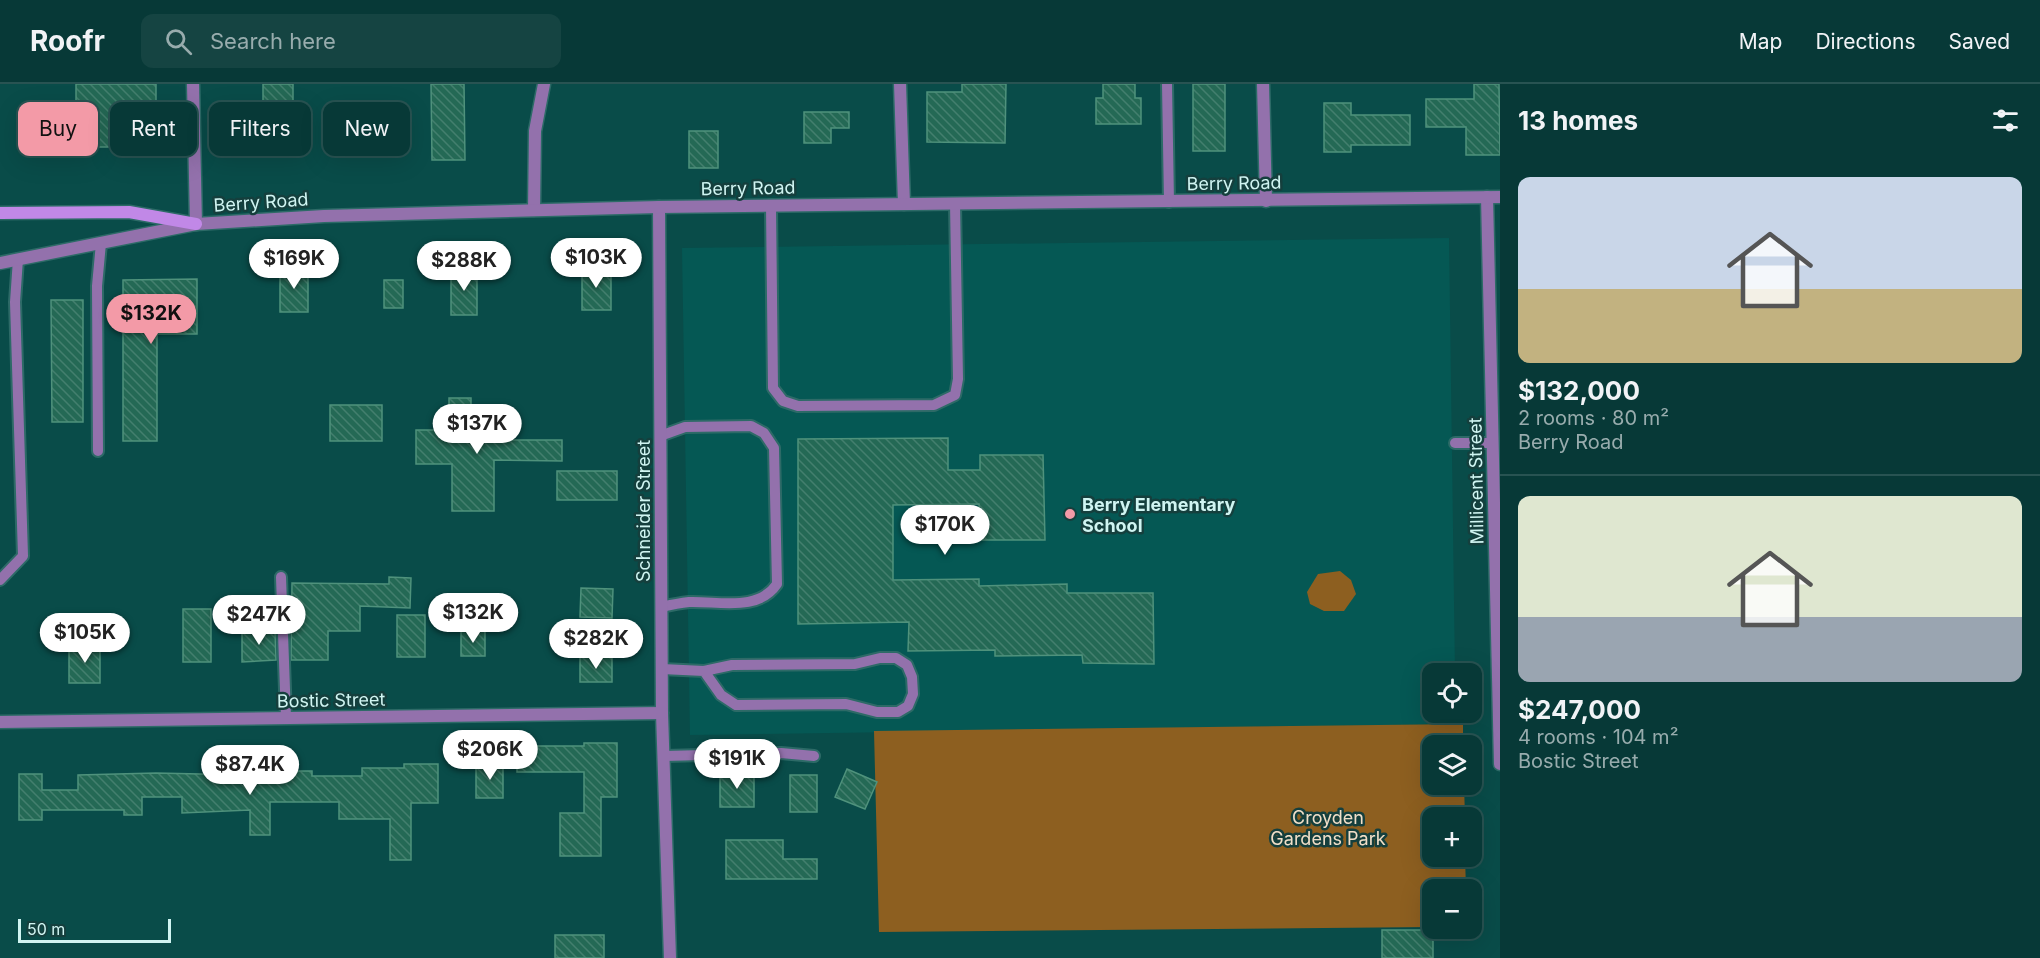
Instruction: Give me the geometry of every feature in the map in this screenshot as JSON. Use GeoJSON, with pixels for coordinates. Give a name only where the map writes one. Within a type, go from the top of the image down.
{"type":"FeatureCollection","features":[{"type":"Feature","properties":{"kind":"main road"},"geometry":{"type":"LineString","coordinates":[[0,213],[129,212],[196,224]]}},
{"type":"Feature","properties":{"kind":"street"},"geometry":{"type":"LineString","coordinates":[[193,84],[196,224]]}},
{"type":"Feature","properties":{"kind":"street"},"geometry":{"type":"LineString","coordinates":[[534,210],[535,131],[544,84]]}},
{"type":"Feature","properties":{"kind":"street"},"geometry":{"type":"LineString","coordinates":[[900,84],[904,204]]}},
{"type":"Feature","properties":{"kind":"street"},"geometry":{"type":"LineString","coordinates":[[1263,84],[1266,201]]}},
{"type":"Feature","properties":{"kind":"street","name":"Berry Road"},"geometry":{"type":"LineString","coordinates":[[0,263],[196,224],[324,216],[658,207],[1494,197]]}},
{"type":"Feature","properties":{"kind":"street","name":"Millicent Street"},"geometry":{"type":"LineString","coordinates":[[1494,197],[1500,764]]}},
{"type":"Feature","properties":{"kind":"street","name":"Schneider Street"},"geometry":{"type":"LineString","coordinates":[[658,207],[662,714],[670,958]]}},
{"type":"Feature","properties":{"kind":"street","name":"Bostic Street"},"geometry":{"type":"LineString","coordinates":[[0,722],[662,714]]}},
{"type":"Feature","properties":{"kind":"lane"},"geometry":{"type":"LineString","coordinates":[[1167,84],[1169,202]]}},
{"type":"Feature","properties":{"kind":"lane"},"geometry":{"type":"LineString","coordinates":[[771,206],[773,388],[783,401],[798,406],[922,406],[934,405],[955,395],[958,379],[954,203]]}},
{"type":"Feature","properties":{"kind":"lane"},"geometry":{"type":"LineString","coordinates":[[98,451],[97,286],[101,243]]}},
{"type":"Feature","properties":{"kind":"lane"},"geometry":{"type":"LineString","coordinates":[[0,580],[23,556],[15,302],[18,259]]}},
{"type":"Feature","properties":{"kind":"lane"},"geometry":{"type":"LineString","coordinates":[[660,436],[685,427],[751,426],[765,433],[774,448],[777,584],[770,595],[753,602],[688,602],[661,607]]}},
{"type":"Feature","properties":{"kind":"lane"},"geometry":{"type":"LineString","coordinates":[[1455,443],[1495,448]]}},
{"type":"Feature","properties":{"kind":"lane"},"geometry":{"type":"LineString","coordinates":[[281,577],[286,718]]}},
{"type":"Feature","properties":{"kind":"lane"},"geometry":{"type":"LineString","coordinates":[[662,669],[704,670],[732,665],[855,664],[880,658],[896,658],[907,665],[912,677],[913,694],[908,706],[898,712],[877,712],[846,704],[736,705],[721,695],[704,670]]}},
{"type":"Feature","properties":{"kind":"lane"},"geometry":{"type":"LineString","coordinates":[[664,756],[781,753],[814,756]]}},
{"type":"Feature","properties":{"kind":"shaded area","name":"Berry Elementary School"},"geometry":{"type":"Polygon","coordinates":[[[1449,238],[1455,663],[1422,663],[1422,723],[1463,724],[690,735],[682,248],[1449,238]]]}},
{"type":"Feature","properties":{"kind":"green space"},"geometry":{"type":"Polygon","coordinates":[[[1340,571],[1351,580],[1356,594],[1344,611],[1324,611],[1310,604],[1307,592],[1318,574],[1340,571]]]}},
{"type":"Feature","properties":{"kind":"green space","name":"Croyden Gardens Park"},"geometry":{"type":"Polygon","coordinates":[[[1463,724],[1463,735],[1422,735],[1422,795],[1464,795],[1465,807],[1422,807],[1422,867],[1465,867],[1466,879],[1422,879],[1422,927],[879,932],[874,731],[1463,724]]]}},
{"type":"Feature","properties":{"kind":"building"},"geometry":{"type":"Polygon","coordinates":[[[76,84],[156,84],[156,102],[110,102],[110,147],[98,147],[98,102],[76,102],[76,84]]]}},
{"type":"Feature","properties":{"kind":"building"},"geometry":{"type":"Polygon","coordinates":[[[263,84],[293,84],[293,102],[263,102],[263,84]]]}},
{"type":"Feature","properties":{"kind":"building"},"geometry":{"type":"Polygon","coordinates":[[[431,84],[464,84],[465,160],[432,160],[431,84]]]}},
{"type":"Feature","properties":{"kind":"building"},"geometry":{"type":"Polygon","coordinates":[[[962,84],[1006,84],[1005,143],[927,142],[927,92],[962,92],[962,84]]]}},
{"type":"Feature","properties":{"kind":"building"},"geometry":{"type":"Polygon","coordinates":[[[1103,84],[1135,84],[1135,98],[1141,98],[1141,124],[1096,124],[1096,98],[1103,98],[1103,84]]]}},
{"type":"Feature","properties":{"kind":"building"},"geometry":{"type":"Polygon","coordinates":[[[1193,84],[1225,84],[1225,151],[1193,151],[1193,84]]]}},
{"type":"Feature","properties":{"kind":"building"},"geometry":{"type":"Polygon","coordinates":[[[1474,84],[1499,84],[1500,155],[1466,155],[1466,127],[1426,127],[1426,99],[1474,99],[1474,84]]]}},
{"type":"Feature","properties":{"kind":"building"},"geometry":{"type":"Polygon","coordinates":[[[1324,103],[1351,103],[1351,115],[1410,115],[1410,145],[1351,145],[1351,152],[1324,152],[1324,103]]]}},
{"type":"Feature","properties":{"kind":"building"},"geometry":{"type":"Polygon","coordinates":[[[804,112],[849,112],[849,128],[831,128],[831,143],[804,143],[804,112]]]}},
{"type":"Feature","properties":{"kind":"building"},"geometry":{"type":"Polygon","coordinates":[[[689,131],[718,131],[718,168],[689,168],[689,131]]]}},
{"type":"Feature","properties":{"kind":"building"},"geometry":{"type":"Polygon","coordinates":[[[582,268],[611,268],[611,310],[582,310],[582,268]]]}},
{"type":"Feature","properties":{"kind":"building"},"geometry":{"type":"Polygon","coordinates":[[[280,269],[308,269],[308,312],[280,312],[280,269]]]}},
{"type":"Feature","properties":{"kind":"building"},"geometry":{"type":"Polygon","coordinates":[[[451,270],[477,270],[477,315],[451,315],[451,270]]]}},
{"type":"Feature","properties":{"kind":"building"},"geometry":{"type":"Polygon","coordinates":[[[197,279],[197,334],[157,334],[157,441],[123,441],[123,280],[197,279]]]}},
{"type":"Feature","properties":{"kind":"building"},"geometry":{"type":"Polygon","coordinates":[[[384,280],[403,280],[403,308],[384,308],[384,280]]]}},
{"type":"Feature","properties":{"kind":"building"},"geometry":{"type":"Polygon","coordinates":[[[51,300],[83,300],[83,422],[52,422],[51,300]]]}},
{"type":"Feature","properties":{"kind":"building"},"geometry":{"type":"Polygon","coordinates":[[[449,398],[471,398],[471,425],[504,425],[504,440],[562,440],[562,461],[494,460],[494,511],[452,511],[452,464],[416,464],[416,430],[449,430],[449,398]]]}},
{"type":"Feature","properties":{"kind":"building"},"geometry":{"type":"Polygon","coordinates":[[[330,405],[382,405],[382,441],[330,441],[330,405]]]}},
{"type":"Feature","properties":{"kind":"building"},"geometry":{"type":"Polygon","coordinates":[[[948,438],[948,470],[980,470],[980,455],[1043,455],[1045,540],[980,540],[979,504],[893,505],[893,580],[979,579],[979,586],[1067,584],[1067,593],[1153,593],[1154,664],[1083,663],[1082,655],[995,656],[995,650],[908,651],[909,622],[798,624],[798,439],[948,438]]]}},
{"type":"Feature","properties":{"kind":"building"},"geometry":{"type":"Polygon","coordinates":[[[557,471],[617,471],[617,500],[557,500],[557,471]]]}},
{"type":"Feature","properties":{"kind":"building"},"geometry":{"type":"Polygon","coordinates":[[[389,577],[411,578],[410,608],[360,606],[360,631],[328,631],[328,660],[291,660],[292,583],[389,584],[389,577]]]}},
{"type":"Feature","properties":{"kind":"building"},"geometry":{"type":"Polygon","coordinates":[[[581,588],[613,589],[612,618],[580,617],[581,588]]]}},
{"type":"Feature","properties":{"kind":"building"},"geometry":{"type":"Polygon","coordinates":[[[183,609],[211,609],[211,662],[183,662],[183,609]]]}},
{"type":"Feature","properties":{"kind":"building"},"geometry":{"type":"Polygon","coordinates":[[[397,615],[425,615],[425,657],[397,657],[397,615]]]}},
{"type":"Feature","properties":{"kind":"building"},"geometry":{"type":"Polygon","coordinates":[[[242,631],[275,631],[276,660],[242,662],[242,631]]]}},
{"type":"Feature","properties":{"kind":"building"},"geometry":{"type":"Polygon","coordinates":[[[461,631],[485,631],[485,656],[461,656],[461,631]]]}},
{"type":"Feature","properties":{"kind":"building"},"geometry":{"type":"Polygon","coordinates":[[[69,644],[100,644],[100,683],[69,683],[69,644]]]}},
{"type":"Feature","properties":{"kind":"building"},"geometry":{"type":"Polygon","coordinates":[[[580,657],[612,657],[612,682],[580,682],[580,657]]]}},
{"type":"Feature","properties":{"kind":"building"},"geometry":{"type":"Polygon","coordinates":[[[584,743],[617,743],[617,797],[601,797],[601,856],[560,856],[560,813],[584,813],[584,772],[517,772],[517,746],[584,746],[584,743]]]}},
{"type":"Feature","properties":{"kind":"building"},"geometry":{"type":"Polygon","coordinates":[[[404,764],[438,764],[438,803],[411,803],[411,860],[390,860],[390,819],[339,819],[339,802],[270,802],[270,835],[250,835],[250,810],[182,813],[182,797],[142,797],[142,815],[124,815],[124,810],[42,810],[42,820],[19,820],[19,774],[42,774],[42,790],[78,790],[78,775],[156,773],[284,776],[284,771],[312,771],[312,776],[362,776],[362,768],[404,768],[404,764]]]}},
{"type":"Feature","properties":{"kind":"building"},"geometry":{"type":"Polygon","coordinates":[[[476,764],[503,764],[503,798],[476,798],[476,764]]]}},
{"type":"Feature","properties":{"kind":"building"},"geometry":{"type":"Polygon","coordinates":[[[847,769],[877,782],[865,809],[835,797],[847,769]]]}},
{"type":"Feature","properties":{"kind":"building"},"geometry":{"type":"Polygon","coordinates":[[[720,772],[754,772],[754,807],[720,807],[720,772]]]}},
{"type":"Feature","properties":{"kind":"building"},"geometry":{"type":"Polygon","coordinates":[[[790,775],[817,775],[817,812],[790,812],[790,775]]]}},
{"type":"Feature","properties":{"kind":"building"},"geometry":{"type":"Polygon","coordinates":[[[726,840],[783,840],[783,859],[817,859],[817,879],[726,879],[726,840]]]}},
{"type":"Feature","properties":{"kind":"building"},"geometry":{"type":"Polygon","coordinates":[[[1382,930],[1422,930],[1422,939],[1433,939],[1433,958],[1382,958],[1382,930]]]}},
{"type":"Feature","properties":{"kind":"building"},"geometry":{"type":"Polygon","coordinates":[[[555,935],[604,935],[604,958],[555,958],[555,935]]]}},
{"type":"Feature","properties":{"kind":"place","name":"Berry Elementary School"},"geometry":{"type":"Point","coordinates":[1070,514]}}]}
